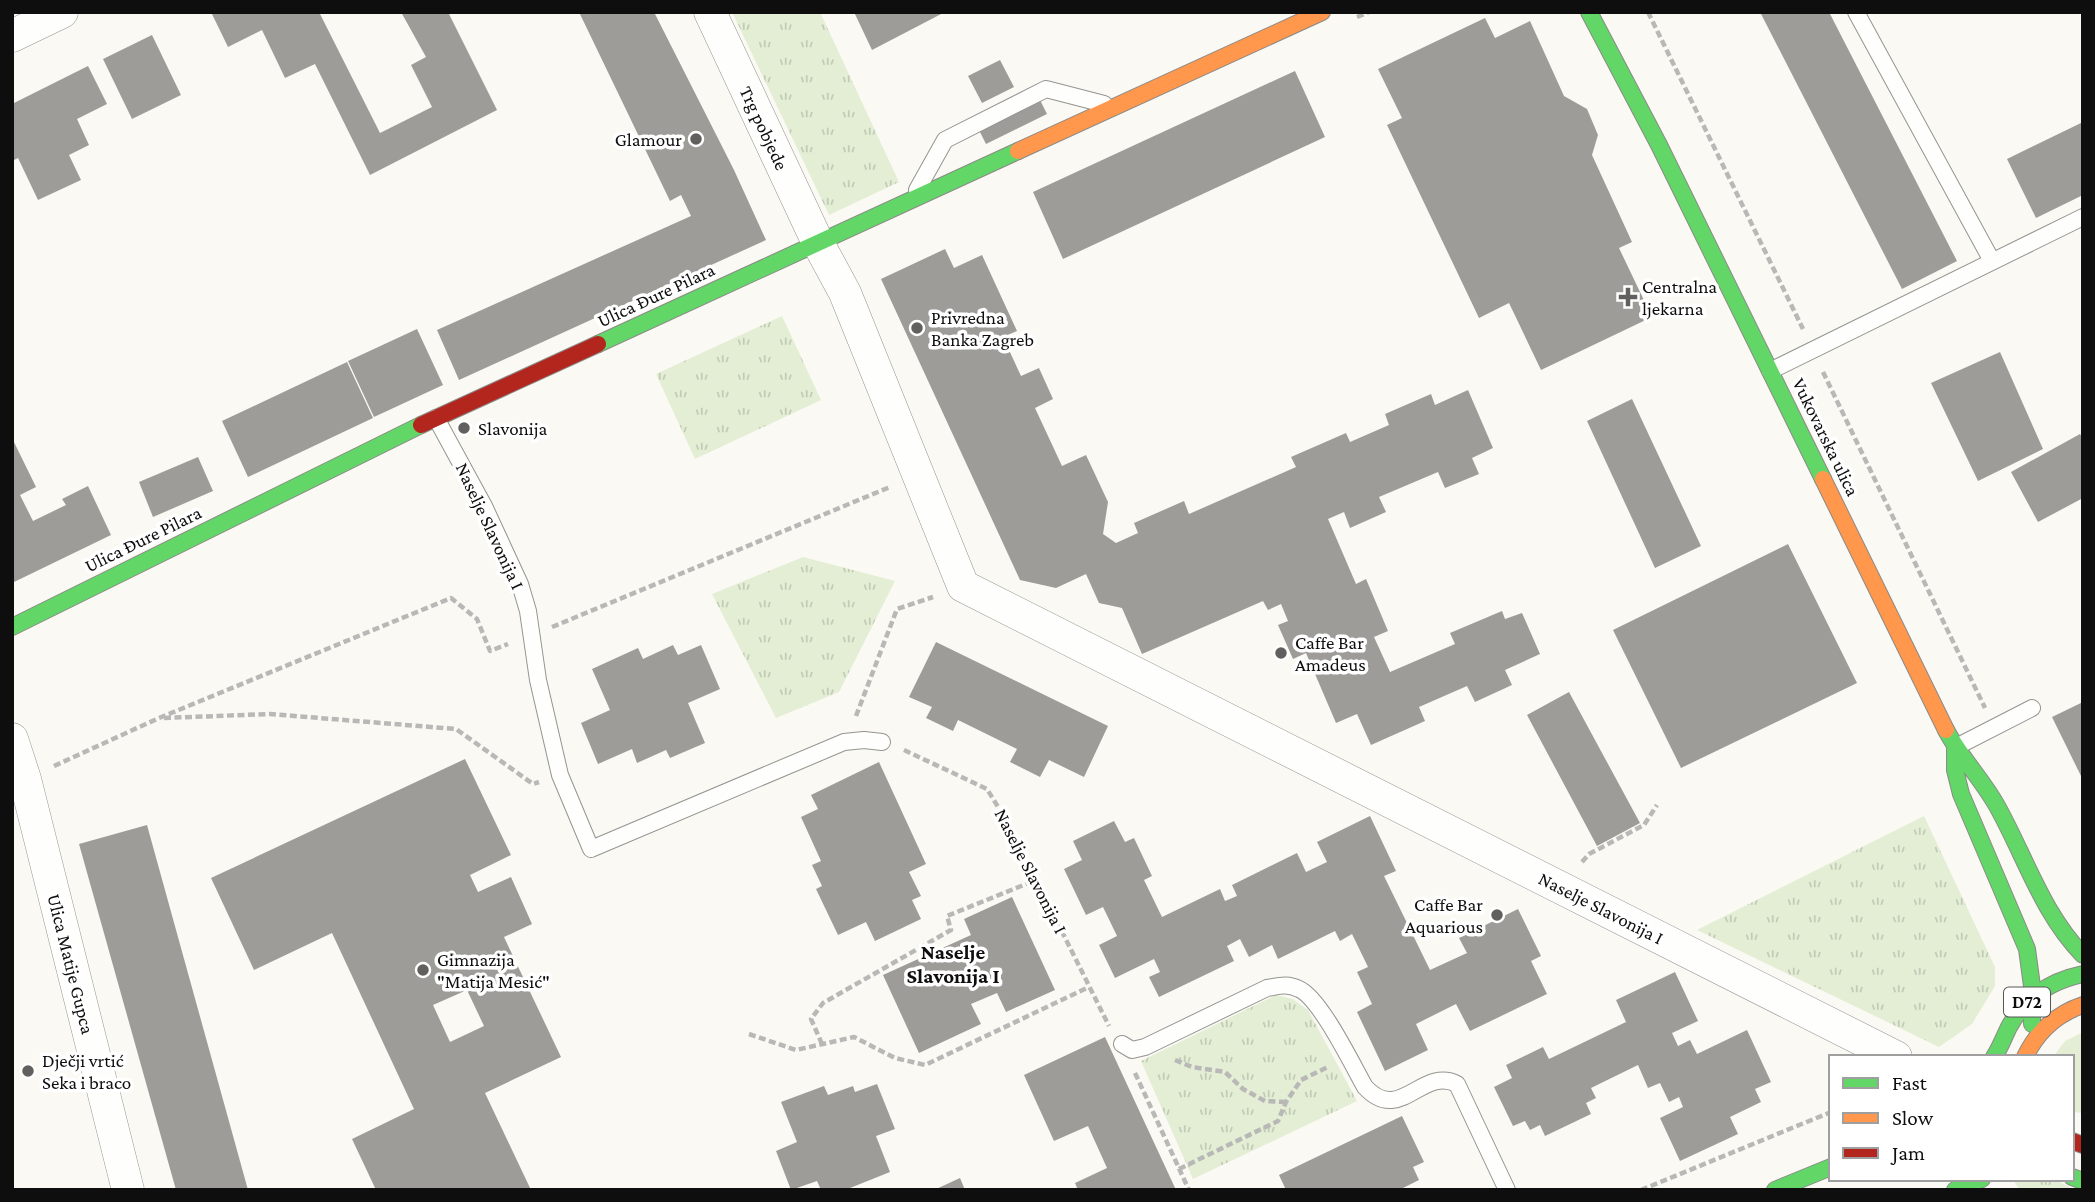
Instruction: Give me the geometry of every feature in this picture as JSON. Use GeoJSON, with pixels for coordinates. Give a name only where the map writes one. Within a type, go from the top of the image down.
{"type":"FeatureCollection","features":[{"type":"Feature","properties":{"kind":"main road","name":"Ulica Đure Pilara"},"geometry":{"type":"LineString","coordinates":[[12,627],[436,418],[1322,12]]}},
{"type":"Feature","properties":{"kind":"main road","name":"Vukovarska ulica"},"geometry":{"type":"LineString","coordinates":[[1588,12],[1659,145],[1955,747],[1975,769],[1990,792],[2049,912],[2061,931],[2083,955]]}},
{"type":"Feature","properties":{"kind":"main road","name":"Vukovarska ulica"},"geometry":{"type":"LineString","coordinates":[[1620,36],[1659,145]]}},
{"type":"Feature","properties":{"kind":"main road","name":"Vukovarska ulica"},"geometry":{"type":"LineString","coordinates":[[1955,747],[1955,770],[1961,794],[2027,949],[2032,968],[2034,994],[2026,1053]]}},
{"type":"Feature","properties":{"kind":"main road","name":"D72"},"geometry":{"type":"LineString","coordinates":[[1995,1055],[2021,1008],[2034,994],[2067,976],[2083,974]]}},
{"type":"Feature","properties":{"kind":"main road","name":"D72"},"geometry":{"type":"LineString","coordinates":[[2026,1053],[2055,1018],[2083,1005]]}},
{"type":"Feature","properties":{"kind":"main road"},"geometry":{"type":"LineString","coordinates":[[1775,1190],[1829,1168]]}},
{"type":"Feature","properties":{"kind":"main road"},"geometry":{"type":"LineString","coordinates":[[1955,1190],[1977,1181]]}},
{"type":"Feature","properties":{"kind":"street"},"geometry":{"type":"LineString","coordinates":[[12,37],[62,12]]}},
{"type":"Feature","properties":{"kind":"street","name":"Trg pobjede"},"geometry":{"type":"LineString","coordinates":[[710,12],[818,243]]}},
{"type":"Feature","properties":{"kind":"street"},"geometry":{"type":"LineString","coordinates":[[818,243],[845,293],[964,586]]}},
{"type":"Feature","properties":{"kind":"street","name":"Naselje Slavonija I"},"geometry":{"type":"LineString","coordinates":[[964,586],[1892,1055]]}},
{"type":"Feature","properties":{"kind":"street","name":"Ulica Matije Gupca"},"geometry":{"type":"LineString","coordinates":[[12,739],[25,779],[128,1190]]}},
{"type":"Feature","properties":{"kind":"lane"},"geometry":{"type":"LineString","coordinates":[[1856,12],[1992,261]]}},
{"type":"Feature","properties":{"kind":"lane"},"geometry":{"type":"LineString","coordinates":[[912,199],[946,140],[1046,89],[1116,107]]}},
{"type":"Feature","properties":{"kind":"lane"},"geometry":{"type":"LineString","coordinates":[[1770,371],[2083,217]]}},
{"type":"Feature","properties":{"kind":"lane","name":"Naselje Slavonija I"},"geometry":{"type":"LineString","coordinates":[[436,418],[484,506],[520,584],[560,775],[591,849],[844,742],[864,740],[882,743]]}},
{"type":"Feature","properties":{"kind":"lane"},"geometry":{"type":"LineString","coordinates":[[1955,747],[2032,708]]}},
{"type":"Feature","properties":{"kind":"lane"},"geometry":{"type":"LineString","coordinates":[[1122,1044],[1132,1050],[1145,1047],[1267,988],[1286,984],[1301,989],[1314,1000],[1374,1098],[1386,1102],[1400,1098],[1436,1080],[1449,1080],[1457,1084],[1507,1190]]}},
{"type":"Feature","properties":{"kind":"path"},"geometry":{"type":"LineString","coordinates":[[1357,18],[1368,12]]}},
{"type":"Feature","properties":{"kind":"path"},"geometry":{"type":"LineString","coordinates":[[1648,12],[1804,333]]}},
{"type":"Feature","properties":{"kind":"path"},"geometry":{"type":"LineString","coordinates":[[1820,365],[1988,715]]}},
{"type":"Feature","properties":{"kind":"path"},"geometry":{"type":"LineString","coordinates":[[25,779],[159,718],[452,598],[477,619],[490,652],[920,474]]}},
{"type":"Feature","properties":{"kind":"path"},"geometry":{"type":"LineString","coordinates":[[844,742],[897,609],[964,586]]}},
{"type":"Feature","properties":{"kind":"path"},"geometry":{"type":"LineString","coordinates":[[159,718],[271,714],[456,729],[533,784],[560,775]]}},
{"type":"Feature","properties":{"kind":"path","name":"Naselje Slavonija I"},"geometry":{"type":"LineString","coordinates":[[882,743],[898,747],[987,789],[997,802],[1110,1028],[1122,1044],[1189,1190]]}},
{"type":"Feature","properties":{"kind":"path"},"geometry":{"type":"LineString","coordinates":[[1559,887],[1589,854],[1644,825],[1657,805]]}},
{"type":"Feature","properties":{"kind":"path"},"geometry":{"type":"LineString","coordinates":[[822,1044],[811,1019],[823,1003],[951,930],[947,916],[1036,880]]}},
{"type":"Feature","properties":{"kind":"path"},"geometry":{"type":"LineString","coordinates":[[749,1034],[796,1050],[854,1037],[895,1058],[925,1065],[1089,987]]}},
{"type":"Feature","properties":{"kind":"path"},"geometry":{"type":"LineString","coordinates":[[1145,1047],[1192,1067],[1225,1072],[1243,1089],[1265,1101],[1286,1102]]}},
{"type":"Feature","properties":{"kind":"path"},"geometry":{"type":"LineString","coordinates":[[1179,1170],[1278,1121],[1286,1102],[1301,1080],[1347,1057]]}},
{"type":"Feature","properties":{"kind":"path"},"geometry":{"type":"LineString","coordinates":[[1641,1190],[1829,1113]]}},
{"type":"Feature","properties":{"kind":"green space"},"geometry":{"type":"Polygon","coordinates":[[[732,12],[820,12],[899,182],[829,215],[732,12]]]}},
{"type":"Feature","properties":{"kind":"green space"},"geometry":{"type":"Polygon","coordinates":[[[782,316],[821,400],[695,459],[656,374],[782,316]]]}},
{"type":"Feature","properties":{"kind":"green space"},"geometry":{"type":"Polygon","coordinates":[[[803,557],[895,581],[839,692],[776,718],[712,594],[803,557]]]}},
{"type":"Feature","properties":{"kind":"green space"},"geometry":{"type":"Polygon","coordinates":[[[1924,816],[1995,967],[1995,986],[1972,1024],[1939,1047],[1697,930],[1924,816]]]}},
{"type":"Feature","properties":{"kind":"green space"},"geometry":{"type":"Polygon","coordinates":[[[1276,995],[1293,999],[1308,1010],[1357,1101],[1193,1179],[1141,1061],[1276,995]]]}},
{"type":"Feature","properties":{"kind":"green space"},"geometry":{"type":"Polygon","coordinates":[[[2083,1032],[2083,1113],[2074,1112],[2074,1055],[2054,1055],[2065,1041],[2083,1032]]]}},
{"type":"Feature","properties":{"kind":"green space"},"geometry":{"type":"Polygon","coordinates":[[[2014,1181],[2058,1181],[2075,1190],[2020,1190],[2014,1181]]]}},
{"type":"Feature","properties":{"kind":"building"},"geometry":{"type":"Polygon","coordinates":[[[211,12],[319,12],[380,133],[432,107],[411,65],[426,57],[401,12],[448,12],[497,110],[370,175],[315,64],[285,78],[262,30],[228,47],[211,12]]]}},
{"type":"Feature","properties":{"kind":"building"},"geometry":{"type":"Polygon","coordinates":[[[579,12],[654,12],[734,170],[766,240],[459,380],[437,330],[691,216],[681,195],[670,201],[579,12]]]}},
{"type":"Feature","properties":{"kind":"building"},"geometry":{"type":"Polygon","coordinates":[[[854,12],[945,12],[872,50],[854,12]]]}},
{"type":"Feature","properties":{"kind":"building"},"geometry":{"type":"Polygon","coordinates":[[[1760,12],[1829,12],[1957,261],[1902,289],[1760,12]]]}},
{"type":"Feature","properties":{"kind":"building"},"geometry":{"type":"Polygon","coordinates":[[[1485,18],[1495,38],[1530,21],[1564,96],[1587,109],[1598,135],[1592,155],[1632,242],[1619,248],[1652,317],[1541,370],[1509,303],[1479,318],[1387,125],[1402,118],[1378,69],[1485,18]]]}},
{"type":"Feature","properties":{"kind":"building"},"geometry":{"type":"Polygon","coordinates":[[[152,35],[181,95],[132,119],[103,59],[152,35]]]}},
{"type":"Feature","properties":{"kind":"building"},"geometry":{"type":"Polygon","coordinates":[[[1000,60],[1014,87],[982,103],[968,76],[1000,60]]]}},
{"type":"Feature","properties":{"kind":"building"},"geometry":{"type":"Polygon","coordinates":[[[88,66],[107,104],[77,119],[89,145],[69,155],[81,180],[38,200],[18,158],[12,161],[12,104],[88,66]]]}},
{"type":"Feature","properties":{"kind":"building"},"geometry":{"type":"Polygon","coordinates":[[[1295,71],[1325,137],[1063,259],[1033,192],[1295,71]]]}},
{"type":"Feature","properties":{"kind":"building"},"geometry":{"type":"Polygon","coordinates":[[[1035,90],[1047,114],[986,144],[974,120],[1035,90]]]}},
{"type":"Feature","properties":{"kind":"building"},"geometry":{"type":"Polygon","coordinates":[[[2083,122],[2083,195],[2036,218],[2007,159],[2083,122]]]}},
{"type":"Feature","properties":{"kind":"building"},"geometry":{"type":"Polygon","coordinates":[[[945,249],[954,268],[982,255],[1017,331],[1003,337],[1021,376],[1039,368],[1053,399],[1035,408],[1062,466],[1086,455],[1108,502],[1103,534],[1116,543],[1138,533],[1134,523],[1184,501],[1189,514],[1296,467],[1291,457],[1346,433],[1350,442],[1389,425],[1385,414],[1431,394],[1435,405],[1468,390],[1493,448],[1472,458],[1479,474],[1445,488],[1438,472],[1379,497],[1386,512],[1350,528],[1344,512],[1328,519],[1356,584],[1366,579],[1388,631],[1374,637],[1390,672],[1455,644],[1450,633],[1502,611],[1505,619],[1522,613],[1540,654],[1505,670],[1512,685],[1475,702],[1467,686],[1419,707],[1425,721],[1371,745],[1357,714],[1336,723],[1306,653],[1293,659],[1278,625],[1288,621],[1281,604],[1268,610],[1263,601],[1142,654],[1122,608],[1099,603],[1086,574],[1056,588],[1020,580],[881,279],[945,249]]]}},
{"type":"Feature","properties":{"kind":"building"},"geometry":{"type":"Polygon","coordinates":[[[417,329],[443,385],[374,417],[348,361],[417,329]]]}},
{"type":"Feature","properties":{"kind":"building"},"geometry":{"type":"Polygon","coordinates":[[[2000,352],[2043,449],[1978,481],[1931,383],[2000,352]]]}},
{"type":"Feature","properties":{"kind":"building"},"geometry":{"type":"Polygon","coordinates":[[[347,362],[373,418],[248,477],[222,421],[347,362]]]}},
{"type":"Feature","properties":{"kind":"building"},"geometry":{"type":"Polygon","coordinates":[[[1632,399],[1701,546],[1655,568],[1587,421],[1632,399]]]}},
{"type":"Feature","properties":{"kind":"building"},"geometry":{"type":"Polygon","coordinates":[[[2080,434],[2083,439],[2083,498],[2038,522],[2011,472],[2080,434]]]}},
{"type":"Feature","properties":{"kind":"building"},"geometry":{"type":"Polygon","coordinates":[[[12,438],[36,487],[20,495],[33,521],[66,505],[62,499],[88,486],[111,535],[12,583],[12,438]]]}},
{"type":"Feature","properties":{"kind":"building"},"geometry":{"type":"Polygon","coordinates":[[[198,457],[213,491],[153,517],[139,482],[198,457]]]}},
{"type":"Feature","properties":{"kind":"building"},"geometry":{"type":"Polygon","coordinates":[[[1788,544],[1857,683],[1681,768],[1613,630],[1788,544]]]}},
{"type":"Feature","properties":{"kind":"building"},"geometry":{"type":"Polygon","coordinates":[[[936,642],[1108,726],[1084,777],[1049,760],[1040,777],[1010,762],[1017,749],[958,720],[953,731],[926,718],[932,707],[909,697],[936,642]]]}},
{"type":"Feature","properties":{"kind":"building"},"geometry":{"type":"Polygon","coordinates":[[[673,645],[678,655],[701,645],[720,689],[688,703],[705,743],[670,758],[666,750],[637,763],[632,749],[598,764],[581,723],[610,710],[592,669],[638,648],[643,659],[673,645]]]}},
{"type":"Feature","properties":{"kind":"building"},"geometry":{"type":"Polygon","coordinates":[[[1569,692],[1640,823],[1597,846],[1527,715],[1569,692]]]}},
{"type":"Feature","properties":{"kind":"building"},"geometry":{"type":"Polygon","coordinates":[[[2083,702],[2083,775],[2081,776],[2052,717],[2083,702]]]}},
{"type":"Feature","properties":{"kind":"building"},"geometry":{"type":"Polygon","coordinates":[[[465,759],[511,855],[470,875],[478,892],[511,877],[532,924],[504,937],[561,1057],[485,1093],[531,1190],[376,1190],[352,1139],[414,1109],[332,933],[254,970],[211,878],[465,759]],[[467,990],[433,1005],[450,1042],[484,1026],[467,990]]]}},
{"type":"Feature","properties":{"kind":"building"},"geometry":{"type":"Polygon","coordinates":[[[879,762],[926,864],[909,872],[921,896],[912,900],[921,919],[875,941],[866,922],[838,935],[816,889],[822,886],[812,865],[821,861],[801,817],[818,809],[811,795],[879,762]]]}},
{"type":"Feature","properties":{"kind":"building"},"geometry":{"type":"Polygon","coordinates":[[[1370,816],[1396,871],[1384,876],[1430,970],[1467,953],[1459,938],[1518,909],[1541,956],[1531,961],[1547,994],[1470,1031],[1456,1004],[1416,1024],[1428,1050],[1385,1071],[1357,1012],[1372,1004],[1357,972],[1368,967],[1352,934],[1340,941],[1335,931],[1278,959],[1272,945],[1249,957],[1240,939],[1227,946],[1234,961],[1159,997],[1149,977],[1160,972],[1154,959],[1115,978],[1099,945],[1117,936],[1103,907],[1086,915],[1064,869],[1082,860],[1073,841],[1114,821],[1125,842],[1134,838],[1152,876],[1144,880],[1162,917],[1220,889],[1225,901],[1237,896],[1232,885],[1297,853],[1306,872],[1327,862],[1317,842],[1370,816]]]}},
{"type":"Feature","properties":{"kind":"building"},"geometry":{"type":"Polygon","coordinates":[[[147,825],[248,1190],[176,1190],[79,844],[147,825]]]}},
{"type":"Feature","properties":{"kind":"building"},"geometry":{"type":"Polygon","coordinates":[[[1012,897],[1055,990],[1006,1012],[997,993],[971,1004],[981,1024],[919,1053],[883,975],[971,935],[964,919],[1012,897]]]}},
{"type":"Feature","properties":{"kind":"building"},"geometry":{"type":"Polygon","coordinates":[[[1675,972],[1698,1021],[1672,1033],[1678,1046],[1690,1040],[1697,1054],[1747,1030],[1771,1082],[1755,1089],[1761,1102],[1730,1117],[1738,1134],[1680,1161],[1660,1118],[1683,1107],[1679,1097],[1669,1102],[1660,1083],[1648,1088],[1638,1065],[1591,1088],[1596,1098],[1586,1103],[1591,1114],[1545,1136],[1540,1125],[1530,1130],[1525,1121],[1513,1126],[1494,1087],[1512,1078],[1506,1065],[1543,1047],[1549,1059],[1626,1022],[1616,1000],[1675,972]]]}},
{"type":"Feature","properties":{"kind":"building"},"geometry":{"type":"Polygon","coordinates":[[[1105,1037],[1176,1190],[1078,1190],[1075,1183],[1107,1168],[1088,1126],[1054,1141],[1024,1075],[1105,1037]]]}},
{"type":"Feature","properties":{"kind":"building"},"geometry":{"type":"Polygon","coordinates":[[[877,1084],[895,1129],[876,1136],[890,1172],[845,1190],[821,1190],[817,1181],[791,1190],[776,1151],[797,1142],[781,1102],[824,1086],[828,1095],[853,1086],[855,1092],[877,1084]]]}},
{"type":"Feature","properties":{"kind":"building"},"geometry":{"type":"Polygon","coordinates":[[[1402,1116],[1424,1162],[1413,1167],[1419,1180],[1399,1190],[1286,1190],[1279,1175],[1402,1116]]]}},
{"type":"Feature","properties":{"kind":"building"},"geometry":{"type":"Polygon","coordinates":[[[960,1178],[965,1190],[934,1190],[960,1178]]]}},
{"type":"Feature","properties":{"kind":"traffic: fast"},"geometry":{"type":"LineString","coordinates":[[1589,12],[1659,145],[1823,479]]}},
{"type":"Feature","properties":{"kind":"traffic: fast"},"geometry":{"type":"LineString","coordinates":[[598,344],[1018,151]]}},
{"type":"Feature","properties":{"kind":"traffic: fast"},"geometry":{"type":"LineString","coordinates":[[12,627],[421,425]]}},
{"type":"Feature","properties":{"kind":"traffic: fast"},"geometry":{"type":"LineString","coordinates":[[1946,730],[1997,806],[2045,903],[2083,955]]}},
{"type":"Feature","properties":{"kind":"traffic: fast"},"geometry":{"type":"LineString","coordinates":[[1955,749],[1955,770],[1961,794],[2027,949],[2032,986],[2032,1024]]}},
{"type":"Feature","properties":{"kind":"traffic: fast"},"geometry":{"type":"LineString","coordinates":[[1995,1055],[2015,1016],[2031,999],[2049,986],[2083,974]]}},
{"type":"Feature","properties":{"kind":"traffic: fast"},"geometry":{"type":"LineString","coordinates":[[1775,1190],[1829,1168]]}},
{"type":"Feature","properties":{"kind":"traffic: fast"},"geometry":{"type":"LineString","coordinates":[[2074,1178],[2083,1181]]}},
{"type":"Feature","properties":{"kind":"traffic: fast"},"geometry":{"type":"LineString","coordinates":[[1955,1190],[1977,1181]]}},
{"type":"Feature","properties":{"kind":"traffic: slow"},"geometry":{"type":"LineString","coordinates":[[1018,151],[1322,12]]}},
{"type":"Feature","properties":{"kind":"traffic: slow"},"geometry":{"type":"LineString","coordinates":[[1823,479],[1946,730]]}},
{"type":"Feature","properties":{"kind":"traffic: slow"},"geometry":{"type":"LineString","coordinates":[[2026,1055],[2048,1025],[2064,1013],[2083,1005]]}},
{"type":"Feature","properties":{"kind":"traffic: jam"},"geometry":{"type":"LineString","coordinates":[[421,425],[598,344]]}},
{"type":"Feature","properties":{"kind":"traffic: jam"},"geometry":{"type":"LineString","coordinates":[[2074,1142],[2083,1145]]}},
{"type":"Feature","properties":{"kind":"place","name":"Glamour"},"geometry":{"type":"Point","coordinates":[696,139]}},
{"type":"Feature","properties":{"kind":"place","name":"Centralna ljekarna"},"geometry":{"type":"Point","coordinates":[1628,297]}},
{"type":"Feature","properties":{"kind":"place","name":"Privredna Banka Zagreb"},"geometry":{"type":"Point","coordinates":[917,328]}},
{"type":"Feature","properties":{"kind":"place","name":"Slavonija"},"geometry":{"type":"Point","coordinates":[464,428]}},
{"type":"Feature","properties":{"kind":"place","name":"Caffe Bar Amadeus"},"geometry":{"type":"Point","coordinates":[1281,653]}},
{"type":"Feature","properties":{"kind":"place","name":"Caffe Bar Aquarious"},"geometry":{"type":"Point","coordinates":[1497,915]}},
{"type":"Feature","properties":{"kind":"place","name":"Gimnazija \"Matija Mesić\""},"geometry":{"type":"Point","coordinates":[423,970]}},
{"type":"Feature","properties":{"kind":"place","name":"Dječji vrtić Seka i braco"},"geometry":{"type":"Point","coordinates":[28,1071]}},
{"type":"Feature","properties":{"kind":"district","name":"Naselje Slavonija I"},"geometry":{"type":"Point","coordinates":[953,964]}}]}
